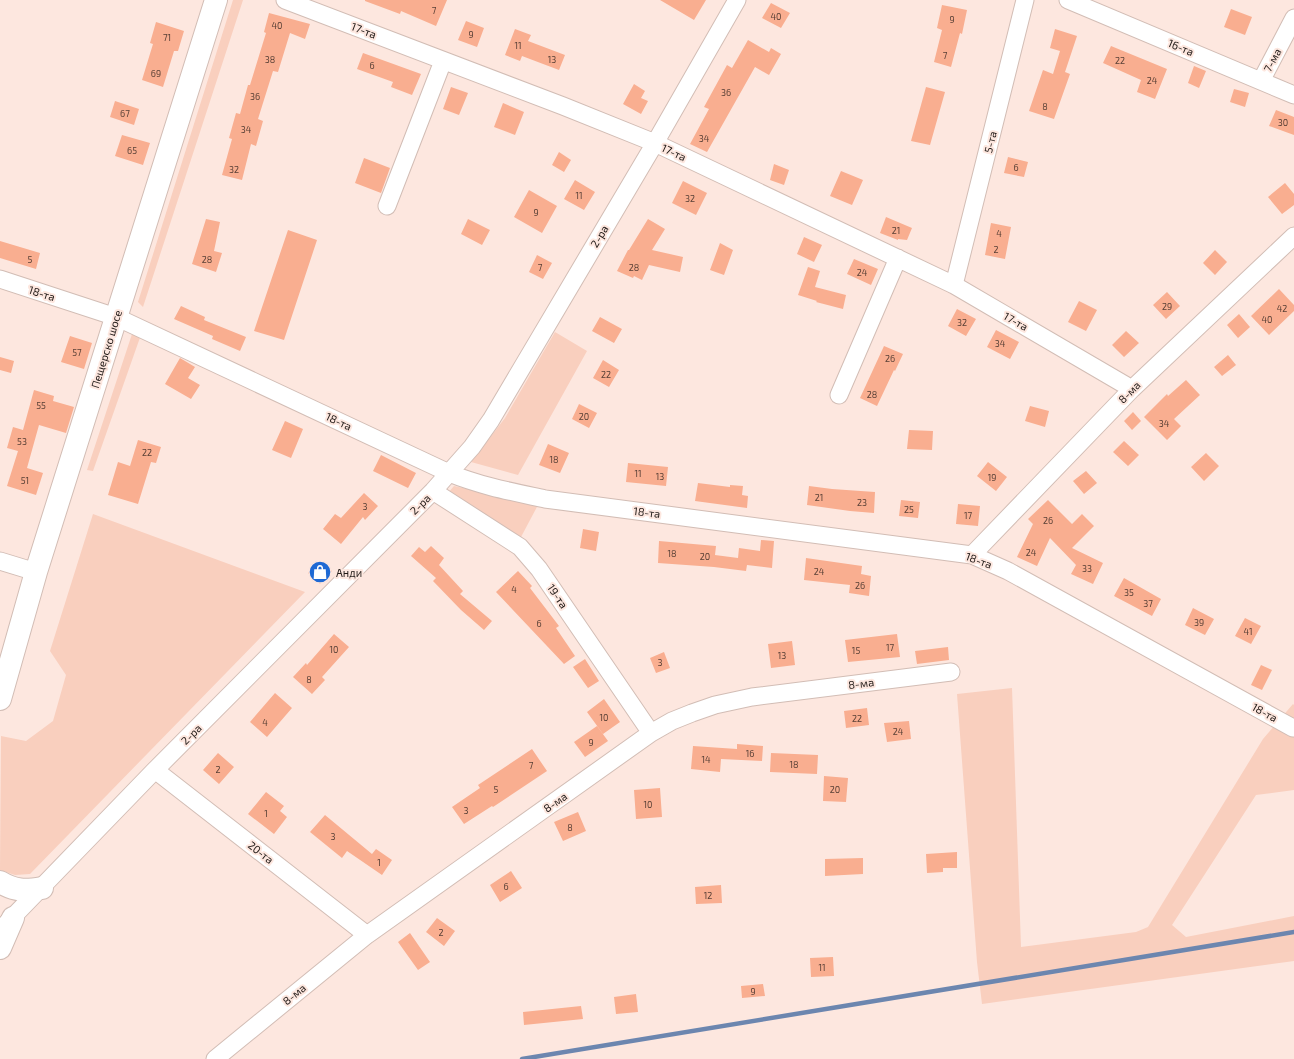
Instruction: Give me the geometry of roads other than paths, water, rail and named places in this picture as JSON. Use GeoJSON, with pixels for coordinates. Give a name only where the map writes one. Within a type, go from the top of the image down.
{"type":"FeatureCollection","features":[{"type":"Feature","properties":{"kind":"main road","name":"Пещерско шосе"},"geometry":{"type":"LineString","coordinates":[[0,699],[36,572],[216,0]]}},
{"type":"Feature","properties":{"kind":"main road"},"geometry":{"type":"LineString","coordinates":[[0,882],[16,889],[26,891],[42,888]]}},
{"type":"Feature","properties":{"kind":"main road"},"geometry":{"type":"LineString","coordinates":[[0,948],[6,924]]}},
{"type":"Feature","properties":{"kind":"street","name":"17-та"},"geometry":{"type":"LineString","coordinates":[[285,0],[655,143],[954,284],[1132,389]]}},
{"type":"Feature","properties":{"kind":"street","name":"2-ра"},"geometry":{"type":"LineString","coordinates":[[6,924],[155,770],[433,491],[472,447],[491,420],[655,143],[737,0]]}},
{"type":"Feature","properties":{"kind":"street","name":"5-та"},"geometry":{"type":"LineString","coordinates":[[954,284],[1025,0]]}},
{"type":"Feature","properties":{"kind":"street","name":"16-та"},"geometry":{"type":"LineString","coordinates":[[1068,0],[1294,95]]}},
{"type":"Feature","properties":{"kind":"street","name":"7-ма"},"geometry":{"type":"LineString","coordinates":[[1261,81],[1294,18]]}},
{"type":"Feature","properties":{"kind":"street"},"geometry":{"type":"LineString","coordinates":[[387,206],[443,61]]}},
{"type":"Feature","properties":{"kind":"street","name":"8-ма"},"geometry":{"type":"LineString","coordinates":[[972,555],[1132,389],[1294,236]]}},
{"type":"Feature","properties":{"kind":"street"},"geometry":{"type":"LineString","coordinates":[[839,395],[898,258]]}},
{"type":"Feature","properties":{"kind":"street","name":"18-та"},"geometry":{"type":"LineString","coordinates":[[0,279],[116,317],[469,481],[546,499],[972,555],[1008,571],[1293,728]]}},
{"type":"Feature","properties":{"kind":"street","name":"19-та"},"geometry":{"type":"LineString","coordinates":[[433,491],[520,547],[539,569],[651,733]]}},
{"type":"Feature","properties":{"kind":"street"},"geometry":{"type":"LineString","coordinates":[[0,561],[36,572]]}},
{"type":"Feature","properties":{"kind":"street","name":"8-ма"},"geometry":{"type":"LineString","coordinates":[[215,1059],[367,935],[651,733],[672,721],[715,705],[752,697],[951,672]]}},
{"type":"Feature","properties":{"kind":"street","name":"20-та"},"geometry":{"type":"LineString","coordinates":[[155,770],[367,935]]}},
{"type":"Feature","properties":{"kind":"waterway"},"geometry":{"type":"LineString","coordinates":[[522,1059],[1294,932]]}},
{"type":"Feature","properties":{"kind":"place","name":"Анди"},"geometry":{"type":"Point","coordinates":[320,572]}}]}
